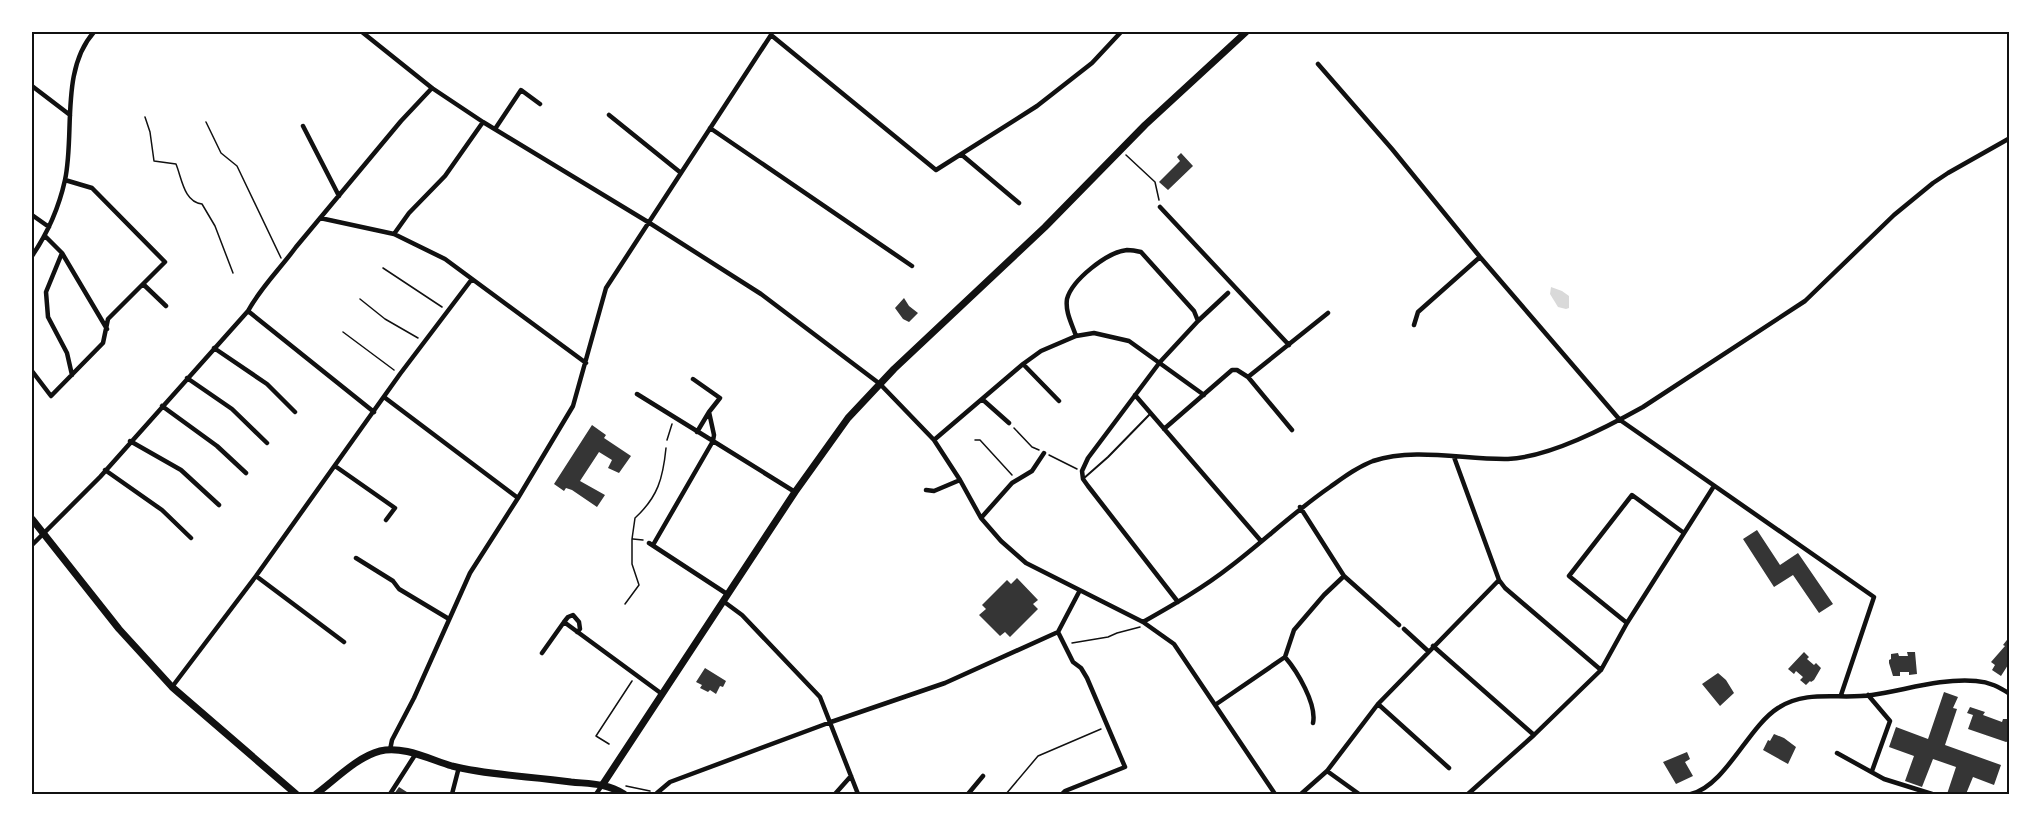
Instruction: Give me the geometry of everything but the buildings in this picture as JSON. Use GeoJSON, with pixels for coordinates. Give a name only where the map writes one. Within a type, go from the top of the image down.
{"type":"FeatureCollection","features":[{"type":"Feature","properties":{"kind":"main road"},"geometry":{"type":"LineString","coordinates":[[603,784],[834,434],[862,400],[1246,32]]}},
{"type":"Feature","properties":{"kind":"main road"},"geometry":{"type":"LineString","coordinates":[[32,519],[119,629],[172,687],[296,795]]}},
{"type":"Feature","properties":{"kind":"main road"},"geometry":{"type":"LineString","coordinates":[[316,795],[366,758],[381,751],[390,750],[493,773],[603,784],[621,793]]}},
{"type":"Feature","properties":{"kind":"street"},"geometry":{"type":"LineString","coordinates":[[32,256],[49,228],[65,180],[70,114],[78,62],[89,37],[94,32]]}},
{"type":"Feature","properties":{"kind":"street"},"geometry":{"type":"LineString","coordinates":[[362,32],[432,88],[483,122],[761,294],[880,384],[934,440],[981,518],[1001,542],[1026,563],[1143,622],[1174,644],[1275,795]]}},
{"type":"Feature","properties":{"kind":"street"},"geometry":{"type":"LineString","coordinates":[[390,750],[392,740],[414,698],[470,573],[573,406],[606,288],[771,35],[936,170],[1037,106],[1092,63],[1121,32]]}},
{"type":"Feature","properties":{"kind":"street"},"geometry":{"type":"LineString","coordinates":[[1318,64],[1620,420],[1874,597],[1842,695]]}},
{"type":"Feature","properties":{"kind":"street"},"geometry":{"type":"LineString","coordinates":[[32,86],[70,114]]}},
{"type":"Feature","properties":{"kind":"street"},"geometry":{"type":"LineString","coordinates":[[32,545],[59,520],[248,311],[256,295],[401,121],[432,88]]}},
{"type":"Feature","properties":{"kind":"street"},"geometry":{"type":"LineString","coordinates":[[495,129],[521,90],[540,104]]}},
{"type":"Feature","properties":{"kind":"street"},"geometry":{"type":"LineString","coordinates":[[609,115],[681,173]]}},
{"type":"Feature","properties":{"kind":"street"},"geometry":{"type":"LineString","coordinates":[[394,234],[409,213],[457,162],[483,122]]}},
{"type":"Feature","properties":{"kind":"street"},"geometry":{"type":"LineString","coordinates":[[303,126],[339,196]]}},
{"type":"Feature","properties":{"kind":"street"},"geometry":{"type":"LineString","coordinates":[[710,128],[912,266]]}},
{"type":"Feature","properties":{"kind":"street"},"geometry":{"type":"LineString","coordinates":[[1143,622],[1230,567],[1300,507],[1354,470],[1373,461],[1416,456],[1509,459],[1531,456],[1620,420],[1643,408],[1805,301],[1894,215],[1925,189],[1948,172],[2010,138]]}},
{"type":"Feature","properties":{"kind":"street"},"geometry":{"type":"LineString","coordinates":[[962,155],[1019,203]]}},
{"type":"Feature","properties":{"kind":"street"},"geometry":{"type":"LineString","coordinates":[[32,371],[51,396],[104,343],[108,319],[165,262],[92,188],[65,180]]}},
{"type":"Feature","properties":{"kind":"street"},"geometry":{"type":"LineString","coordinates":[[1160,207],[1289,345]]}},
{"type":"Feature","properties":{"kind":"street"},"geometry":{"type":"LineString","coordinates":[[32,215],[49,228]]}},
{"type":"Feature","properties":{"kind":"street"},"geometry":{"type":"LineString","coordinates":[[320,218],[394,234],[445,260],[586,363]]}},
{"type":"Feature","properties":{"kind":"street"},"geometry":{"type":"LineString","coordinates":[[45,236],[62,253],[107,329]]}},
{"type":"Feature","properties":{"kind":"street"},"geometry":{"type":"LineString","coordinates":[[1076,336],[1067,311],[1067,298],[1072,288],[1106,257],[1129,250],[1141,252],[1194,311],[1198,321]]}},
{"type":"Feature","properties":{"kind":"street"},"geometry":{"type":"LineString","coordinates":[[62,253],[46,292],[48,317],[67,353],[72,375]]}},
{"type":"Feature","properties":{"kind":"street"},"geometry":{"type":"LineString","coordinates":[[1414,325],[1418,312],[1480,257]]}},
{"type":"Feature","properties":{"kind":"street"},"geometry":{"type":"LineString","coordinates":[[172,687],[256,576],[400,374],[472,279]]}},
{"type":"Feature","properties":{"kind":"street"},"geometry":{"type":"LineString","coordinates":[[143,284],[166,306]]}},
{"type":"Feature","properties":{"kind":"street"},"geometry":{"type":"LineString","coordinates":[[1178,602],[1083,479],[1082,471],[1088,458],[1160,362],[1228,293]]}},
{"type":"Feature","properties":{"kind":"street"},"geometry":{"type":"LineString","coordinates":[[248,311],[374,412]]}},
{"type":"Feature","properties":{"kind":"street"},"geometry":{"type":"LineString","coordinates":[[1248,377],[1328,313]]}},
{"type":"Feature","properties":{"kind":"street"},"geometry":{"type":"LineString","coordinates":[[934,440],[1023,364],[1041,351],[1076,336],[1094,333],[1129,341],[1204,394]]}},
{"type":"Feature","properties":{"kind":"street"},"geometry":{"type":"LineString","coordinates":[[214,348],[267,384],[295,412]]}},
{"type":"Feature","properties":{"kind":"street"},"geometry":{"type":"LineString","coordinates":[[1023,364],[1059,401]]}},
{"type":"Feature","properties":{"kind":"street"},"geometry":{"type":"LineString","coordinates":[[1164,429],[1232,370],[1237,370],[1248,377],[1292,430]]}},
{"type":"Feature","properties":{"kind":"street"},"geometry":{"type":"LineString","coordinates":[[187,378],[232,410],[267,443]]}},
{"type":"Feature","properties":{"kind":"street"},"geometry":{"type":"LineString","coordinates":[[693,379],[720,398],[697,432]]}},
{"type":"Feature","properties":{"kind":"street"},"geometry":{"type":"LineString","coordinates":[[637,394],[795,492]]}},
{"type":"Feature","properties":{"kind":"street"},"geometry":{"type":"LineString","coordinates":[[1136,395],[1261,541]]}},
{"type":"Feature","properties":{"kind":"street"},"geometry":{"type":"LineString","coordinates":[[384,397],[518,498]]}},
{"type":"Feature","properties":{"kind":"street"},"geometry":{"type":"LineString","coordinates":[[982,399],[1009,423]]}},
{"type":"Feature","properties":{"kind":"street"},"geometry":{"type":"LineString","coordinates":[[162,406],[217,447],[246,473]]}},
{"type":"Feature","properties":{"kind":"street"},"geometry":{"type":"LineString","coordinates":[[709,412],[713,441],[651,544],[727,594]]}},
{"type":"Feature","properties":{"kind":"street"},"geometry":{"type":"LineString","coordinates":[[130,441],[181,470],[219,505]]}},
{"type":"Feature","properties":{"kind":"street"},"geometry":{"type":"LineString","coordinates":[[981,518],[1017,480],[1032,471],[1044,453]]}},
{"type":"Feature","properties":{"kind":"street"},"geometry":{"type":"LineString","coordinates":[[1454,457],[1499,580],[1505,588],[1601,670]]}},
{"type":"Feature","properties":{"kind":"street"},"geometry":{"type":"LineString","coordinates":[[335,466],[395,508],[386,520]]}},
{"type":"Feature","properties":{"kind":"street"},"geometry":{"type":"LineString","coordinates":[[105,470],[162,510],[191,538]]}},
{"type":"Feature","properties":{"kind":"street"},"geometry":{"type":"LineString","coordinates":[[926,490],[934,491],[960,480]]}},
{"type":"Feature","properties":{"kind":"street"},"geometry":{"type":"LineString","coordinates":[[1468,795],[1601,670],[1627,623],[1714,486]]}},
{"type":"Feature","properties":{"kind":"street"},"geometry":{"type":"LineString","coordinates":[[1627,623],[1569,576],[1632,495],[1684,533]]}},
{"type":"Feature","properties":{"kind":"street"},"geometry":{"type":"LineString","coordinates":[[1300,507],[1344,576],[1399,625]]}},
{"type":"Feature","properties":{"kind":"street"},"geometry":{"type":"LineString","coordinates":[[356,558],[393,581],[399,589],[449,619]]}},
{"type":"Feature","properties":{"kind":"street"},"geometry":{"type":"LineString","coordinates":[[256,576],[344,642]]}},
{"type":"Feature","properties":{"kind":"street"},"geometry":{"type":"LineString","coordinates":[[1215,705],[1285,657],[1294,630],[1344,576]]}},
{"type":"Feature","properties":{"kind":"street"},"geometry":{"type":"LineString","coordinates":[[1300,795],[1327,771],[1378,704],[1499,580]]}},
{"type":"Feature","properties":{"kind":"street"},"geometry":{"type":"LineString","coordinates":[[657,793],[670,782],[831,722],[945,683],[1058,632],[1080,592]]}},
{"type":"Feature","properties":{"kind":"street"},"geometry":{"type":"LineString","coordinates":[[723,601],[742,615],[815,690],[831,722],[858,795]]}},
{"type":"Feature","properties":{"kind":"street"},"geometry":{"type":"LineString","coordinates":[[542,653],[568,617],[573,615],[579,622],[577,632]]}},
{"type":"Feature","properties":{"kind":"street"},"geometry":{"type":"LineString","coordinates":[[564,622],[662,694]]}},
{"type":"Feature","properties":{"kind":"street"},"geometry":{"type":"LineString","coordinates":[[1404,629],[1428,651]]}},
{"type":"Feature","properties":{"kind":"street"},"geometry":{"type":"LineString","coordinates":[[1058,632],[1073,662],[1081,668],[1087,678],[1125,767],[1065,791],[1062,795]]}},
{"type":"Feature","properties":{"kind":"street"},"geometry":{"type":"LineString","coordinates":[[1433,646],[1534,735]]}},
{"type":"Feature","properties":{"kind":"street"},"geometry":{"type":"LineString","coordinates":[[1285,657],[1294,669],[1311,704],[1315,716],[1313,723]]}},
{"type":"Feature","properties":{"kind":"street"},"geometry":{"type":"LineString","coordinates":[[1691,795],[1702,793],[1775,709],[1791,701],[1808,697],[1868,695],[1957,681],[1995,684],[2010,694]]}},
{"type":"Feature","properties":{"kind":"street"},"geometry":{"type":"LineString","coordinates":[[1868,695],[1890,721],[1872,771]]}},
{"type":"Feature","properties":{"kind":"street"},"geometry":{"type":"LineString","coordinates":[[1378,704],[1449,768]]}},
{"type":"Feature","properties":{"kind":"street"},"geometry":{"type":"LineString","coordinates":[[1837,753],[1884,778],[1932,795]]}},
{"type":"Feature","properties":{"kind":"street"},"geometry":{"type":"LineString","coordinates":[[390,795],[415,754]]}},
{"type":"Feature","properties":{"kind":"street"},"geometry":{"type":"LineString","coordinates":[[452,795],[459,767]]}},
{"type":"Feature","properties":{"kind":"street"},"geometry":{"type":"LineString","coordinates":[[1327,771],[1359,795]]}},
{"type":"Feature","properties":{"kind":"street"},"geometry":{"type":"LineString","coordinates":[[835,795],[851,776]]}},
{"type":"Feature","properties":{"kind":"street"},"geometry":{"type":"LineString","coordinates":[[968,795],[983,776]]}},
{"type":"Feature","properties":{"kind":"street"},"geometry":{"type":"LineString","coordinates":[[596,795],[603,784]]}},
{"type":"Feature","properties":{"kind":"lane"},"geometry":{"type":"LineString","coordinates":[[1083,479],[1150,414]]}},
{"type":"Feature","properties":{"kind":"path"},"geometry":{"type":"LineString","coordinates":[[145,117],[150,132],[154,161],[176,164],[188,198],[195,203],[202,204],[233,273]]}},
{"type":"Feature","properties":{"kind":"path"},"geometry":{"type":"LineString","coordinates":[[206,122],[221,153],[237,166],[284,264]]}},
{"type":"Feature","properties":{"kind":"path"},"geometry":{"type":"LineString","coordinates":[[1121,150],[1155,182],[1160,207]]}},
{"type":"Feature","properties":{"kind":"path"},"geometry":{"type":"LineString","coordinates":[[383,268],[448,311]]}},
{"type":"Feature","properties":{"kind":"path"},"geometry":{"type":"LineString","coordinates":[[360,299],[385,319],[424,342]]}},
{"type":"Feature","properties":{"kind":"path"},"geometry":{"type":"LineString","coordinates":[[343,332],[400,374]]}},
{"type":"Feature","properties":{"kind":"path"},"geometry":{"type":"LineString","coordinates":[[667,440],[675,418]]}},
{"type":"Feature","properties":{"kind":"path"},"geometry":{"type":"LineString","coordinates":[[975,440],[980,440],[1017,480]]}},
{"type":"Feature","properties":{"kind":"path"},"geometry":{"type":"LineString","coordinates":[[625,604],[639,585],[632,564],[635,518],[656,495],[666,448]]}},
{"type":"Feature","properties":{"kind":"path"},"geometry":{"type":"LineString","coordinates":[[632,539],[636,538],[651,544]]}},
{"type":"Feature","properties":{"kind":"path"},"geometry":{"type":"LineString","coordinates":[[1065,644],[1108,637],[1141,627],[1143,622]]}},
{"type":"Feature","properties":{"kind":"path"},"geometry":{"type":"LineString","coordinates":[[609,744],[596,736],[635,675]]}},
{"type":"Feature","properties":{"kind":"path"},"geometry":{"type":"LineString","coordinates":[[1006,795],[1038,756],[1107,727]]}},
{"type":"Feature","properties":{"kind":"path"},"geometry":{"type":"LineString","coordinates":[[621,793],[624,786],[657,793]]}},
{"type":"Feature","properties":{"kind":"shaded area"},"geometry":{"type":"Polygon","coordinates":[[[1551,287],[1569,296],[1569,308],[1558,307],[1550,294],[1551,287]]]}}]}
